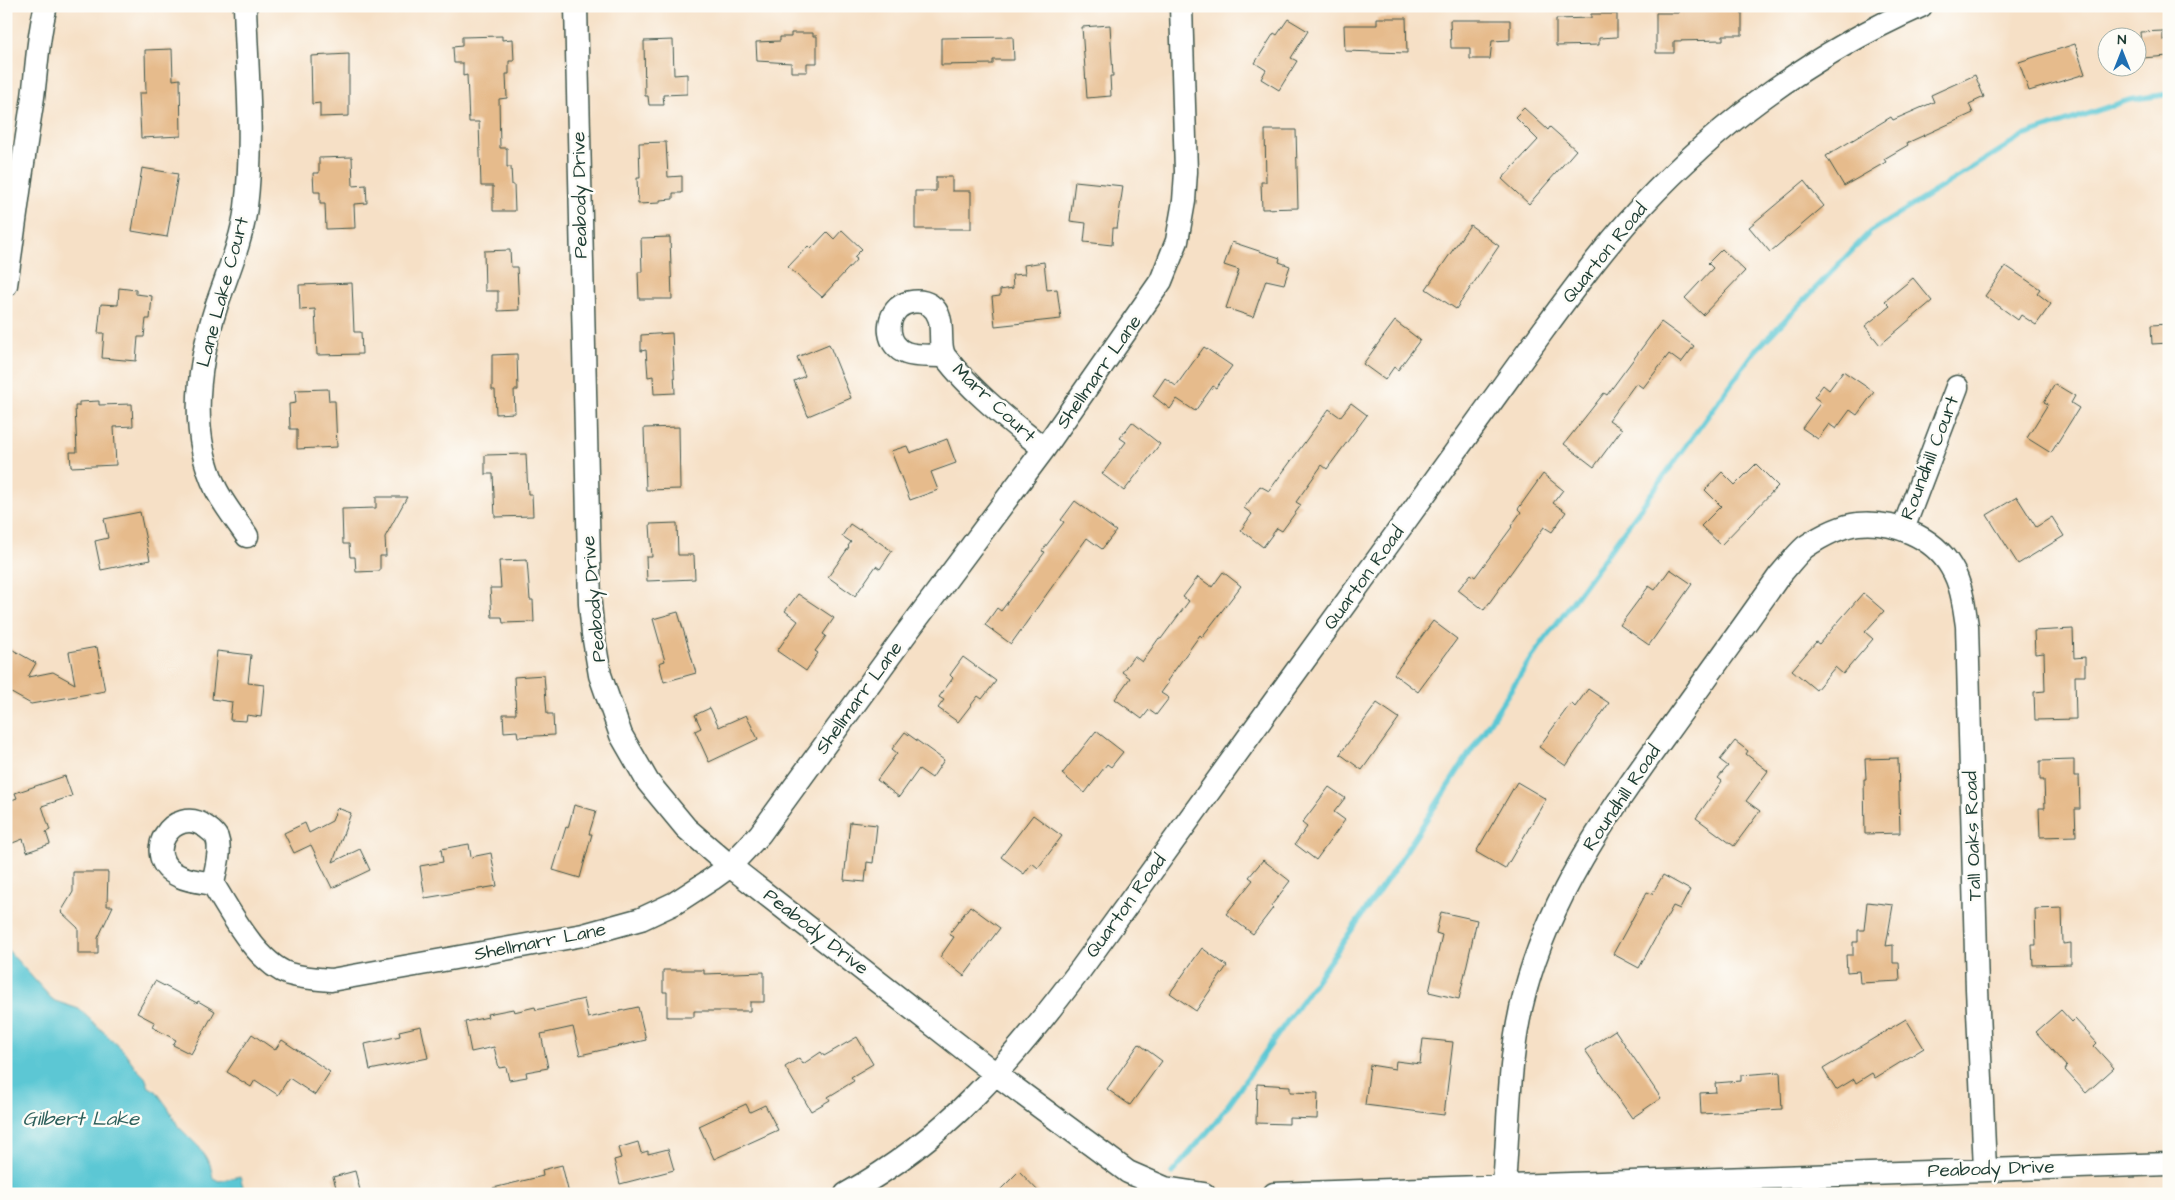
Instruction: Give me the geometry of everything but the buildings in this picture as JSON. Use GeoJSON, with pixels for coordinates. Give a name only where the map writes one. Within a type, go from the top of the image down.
{"type":"FeatureCollection","features":[{"type":"Feature","properties":{"kind":"street"},"geometry":{"type":"LineString","coordinates":[[6,285],[23,151],[46,6]]}},
{"type":"Feature","properties":{"kind":"street","name":"Lane Lake Court"},"geometry":{"type":"LineString","coordinates":[[245,6],[250,138],[246,208],[240,238],[203,352],[198,395],[201,431],[208,466],[217,490],[248,536]]}},
{"type":"Feature","properties":{"kind":"street","name":"Peabody Drive"},"geometry":{"type":"LineString","coordinates":[[576,6],[585,430],[593,634],[600,675],[610,708],[636,764],[648,782],[686,828],[730,866],[997,1075],[1128,1172],[1165,1188],[1204,1194]]}},
{"type":"Feature","properties":{"kind":"street","name":"Shellmarr Lane"},"geometry":{"type":"LineString","coordinates":[[213,884],[246,937],[265,957],[287,973],[310,979],[331,980],[614,928],[641,919],[675,902],[730,866],[760,834],[1044,449],[1149,301],[1161,281],[1172,258],[1181,222],[1185,182],[1182,6]]}},
{"type":"Feature","properties":{"kind":"street","name":"Quarton Road"},"geometry":{"type":"LineString","coordinates":[[846,1194],[923,1144],[997,1075],[1022,1046],[1081,969],[1505,383],[1599,256],[1628,222],[1682,166],[1732,122],[1878,14],[1921,6]]}},
{"type":"Feature","properties":{"kind":"street","name":"Marr Court"},"geometry":{"type":"LineString","coordinates":[[944,356],[978,392],[1044,449]]}},
{"type":"Feature","properties":{"kind":"street","name":"Roundhill Court"},"geometry":{"type":"LineString","coordinates":[[1903,529],[1957,387]]}},
{"type":"Feature","properties":{"kind":"street","name":"Roundhill Road"},"geometry":{"type":"LineString","coordinates":[[1504,1186],[1512,1068],[1525,992],[1539,946],[1553,913],[1601,826],[1779,576],[1804,548],[1830,532],[1856,524],[1883,525],[1903,529]]}},
{"type":"Feature","properties":{"kind":"street","name":"Tall Oaks Road"},"geometry":{"type":"LineString","coordinates":[[1903,529],[1922,539],[1938,551],[1951,566],[1960,585],[1967,626],[1977,990],[1985,1169]]}},
{"type":"Feature","properties":{"kind":"street","name":"Peabody Drive"},"geometry":{"type":"LineString","coordinates":[[1274,1194],[2169,1164]]}},
{"type":"Feature","properties":{"kind":"water","name":"Gilbert Lake"},"geometry":{"type":"Polygon","coordinates":[[[6,948],[51,998],[79,1009],[124,1051],[145,1077],[149,1087],[156,1091],[169,1109],[178,1126],[200,1148],[210,1164],[213,1178],[219,1181],[240,1176],[244,1190],[227,1194],[6,1194],[6,948]]]}},
{"type":"Feature","properties":{"kind":"waterway"},"geometry":{"type":"LineString","coordinates":[[1172,1173],[1216,1122],[1389,877],[1530,660],[1755,351],[1870,232],[2023,136],[2129,100],[2169,94]]}}]}
